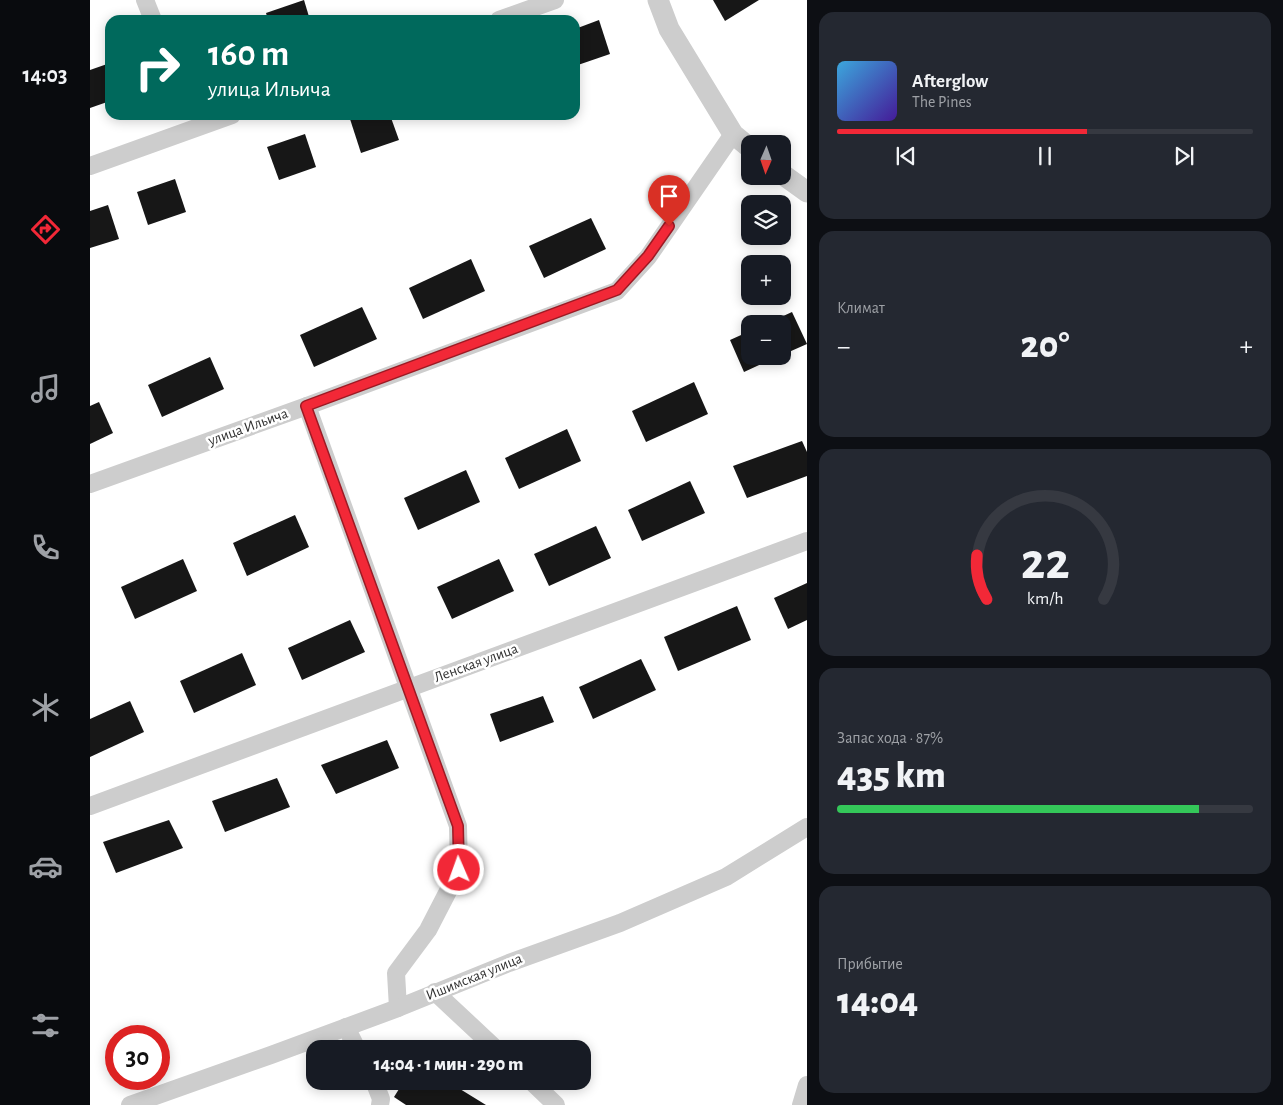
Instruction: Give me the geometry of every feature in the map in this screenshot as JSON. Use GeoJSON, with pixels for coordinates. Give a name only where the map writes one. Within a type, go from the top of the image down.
{"type":"FeatureCollection","features":[{"type":"Feature","properties":{"kind":"street"},"geometry":{"type":"LineString","coordinates":[[145,0],[151,15]]}},
{"type":"Feature","properties":{"kind":"street"},"geometry":{"type":"LineString","coordinates":[[513,15],[555,0]]}},
{"type":"Feature","properties":{"kind":"street"},"geometry":{"type":"LineString","coordinates":[[658,0],[669,29],[733,134],[741,141]]}},
{"type":"Feature","properties":{"kind":"street"},"geometry":{"type":"LineString","coordinates":[[90,166],[192,122]]}},
{"type":"Feature","properties":{"kind":"street","name":"улица Ильича"},"geometry":{"type":"LineString","coordinates":[[90,484],[617,290],[648,256],[733,134]]}},
{"type":"Feature","properties":{"kind":"street"},"geometry":{"type":"LineString","coordinates":[[791,180],[807,192]]}},
{"type":"Feature","properties":{"kind":"street"},"geometry":{"type":"LineString","coordinates":[[306,406],[458,826],[459,870],[428,930],[396,973],[398,1008]]}},
{"type":"Feature","properties":{"kind":"street","name":"Ленская улица"},"geometry":{"type":"LineString","coordinates":[[90,806],[807,541]]}},
{"type":"Feature","properties":{"kind":"street","name":"Ишимская улица"},"geometry":{"type":"LineString","coordinates":[[130,1105],[398,1008],[509,962],[620,923],[718,881],[807,827]]}},
{"type":"Feature","properties":{"kind":"street"},"geometry":{"type":"LineString","coordinates":[[434,992],[486,1040]]}},
{"type":"Feature","properties":{"kind":"street"},"geometry":{"type":"LineString","coordinates":[[346,1027],[352,1040]]}},
{"type":"Feature","properties":{"kind":"street"},"geometry":{"type":"LineString","coordinates":[[801,1105],[807,1085]]}},
{"type":"Feature","properties":{"kind":"street"},"geometry":{"type":"LineString","coordinates":[[378,1090],[381,1099],[380,1105]]}},
{"type":"Feature","properties":{"kind":"street"},"geometry":{"type":"LineString","coordinates":[[540,1090],[556,1105]]}},
{"type":"Feature","properties":{"kind":"building"},"geometry":{"type":"Polygon","coordinates":[[[304,0],[308,15],[267,15],[266,13],[304,0]]]}},
{"type":"Feature","properties":{"kind":"building"},"geometry":{"type":"Polygon","coordinates":[[[713,0],[759,0],[725,21],[713,0]]]}},
{"type":"Feature","properties":{"kind":"building"},"geometry":{"type":"Polygon","coordinates":[[[599,20],[610,54],[580,64],[580,27],[599,20]]]}},
{"type":"Feature","properties":{"kind":"building"},"geometry":{"type":"Polygon","coordinates":[[[105,65],[105,103],[90,108],[90,70],[105,65]]]}},
{"type":"Feature","properties":{"kind":"building"},"geometry":{"type":"Polygon","coordinates":[[[350,120],[392,120],[399,140],[361,153],[350,120]]]}},
{"type":"Feature","properties":{"kind":"building"},"geometry":{"type":"Polygon","coordinates":[[[305,134],[316,167],[279,180],[267,147],[305,134]]]}},
{"type":"Feature","properties":{"kind":"building"},"geometry":{"type":"Polygon","coordinates":[[[175,179],[186,212],[148,225],[137,192],[175,179]]]}},
{"type":"Feature","properties":{"kind":"building"},"geometry":{"type":"Polygon","coordinates":[[[108,205],[119,239],[90,248],[90,211],[108,205]]]}},
{"type":"Feature","properties":{"kind":"building"},"geometry":{"type":"Polygon","coordinates":[[[591,218],[606,249],[544,278],[529,246],[591,218]]]}},
{"type":"Feature","properties":{"kind":"building"},"geometry":{"type":"Polygon","coordinates":[[[471,259],[485,291],[423,319],[409,288],[471,259]]]}},
{"type":"Feature","properties":{"kind":"building"},"geometry":{"type":"Polygon","coordinates":[[[362,307],[377,339],[314,367],[300,335],[362,307]]]}},
{"type":"Feature","properties":{"kind":"building"},"geometry":{"type":"Polygon","coordinates":[[[792,312],[807,344],[791,351],[791,315],[786,315],[792,312]]]}},
{"type":"Feature","properties":{"kind":"building"},"geometry":{"type":"Polygon","coordinates":[[[741,335],[741,365],[759,365],[744,372],[730,340],[741,335]]]}},
{"type":"Feature","properties":{"kind":"building"},"geometry":{"type":"Polygon","coordinates":[[[210,357],[224,389],[162,417],[148,385],[210,357]]]}},
{"type":"Feature","properties":{"kind":"building"},"geometry":{"type":"Polygon","coordinates":[[[694,382],[708,414],[646,442],[632,411],[694,382]]]}},
{"type":"Feature","properties":{"kind":"building"},"geometry":{"type":"Polygon","coordinates":[[[99,402],[113,433],[90,444],[90,406],[99,402]]]}},
{"type":"Feature","properties":{"kind":"building"},"geometry":{"type":"Polygon","coordinates":[[[567,429],[581,461],[519,489],[505,458],[567,429]]]}},
{"type":"Feature","properties":{"kind":"building"},"geometry":{"type":"Polygon","coordinates":[[[802,441],[807,452],[807,476],[747,498],[733,466],[802,441]]]}},
{"type":"Feature","properties":{"kind":"building"},"geometry":{"type":"Polygon","coordinates":[[[466,470],[480,502],[418,530],[404,498],[466,470]]]}},
{"type":"Feature","properties":{"kind":"building"},"geometry":{"type":"Polygon","coordinates":[[[690,481],[705,513],[642,541],[628,510],[690,481]]]}},
{"type":"Feature","properties":{"kind":"building"},"geometry":{"type":"Polygon","coordinates":[[[295,515],[309,547],[247,576],[233,543],[295,515]]]}},
{"type":"Feature","properties":{"kind":"building"},"geometry":{"type":"Polygon","coordinates":[[[596,526],[611,558],[549,586],[534,554],[596,526]]]}},
{"type":"Feature","properties":{"kind":"building"},"geometry":{"type":"Polygon","coordinates":[[[183,559],[197,591],[135,619],[121,587],[183,559]]]}},
{"type":"Feature","properties":{"kind":"building"},"geometry":{"type":"Polygon","coordinates":[[[499,559],[514,591],[452,619],[437,587],[499,559]]]}},
{"type":"Feature","properties":{"kind":"building"},"geometry":{"type":"Polygon","coordinates":[[[807,583],[807,620],[788,629],[774,598],[807,583]]]}},
{"type":"Feature","properties":{"kind":"building"},"geometry":{"type":"Polygon","coordinates":[[[737,606],[751,640],[678,671],[664,637],[737,606]]]}},
{"type":"Feature","properties":{"kind":"building"},"geometry":{"type":"Polygon","coordinates":[[[350,620],[365,652],[302,680],[288,648],[350,620]]]}},
{"type":"Feature","properties":{"kind":"building"},"geometry":{"type":"Polygon","coordinates":[[[242,653],[256,685],[194,713],[180,681],[242,653]]]}},
{"type":"Feature","properties":{"kind":"building"},"geometry":{"type":"Polygon","coordinates":[[[641,659],[656,690],[593,719],[579,687],[641,659]]]}},
{"type":"Feature","properties":{"kind":"building"},"geometry":{"type":"Polygon","coordinates":[[[543,696],[554,722],[500,742],[490,714],[543,696]]]}},
{"type":"Feature","properties":{"kind":"building"},"geometry":{"type":"Polygon","coordinates":[[[130,701],[144,732],[90,757],[90,719],[130,701]]]}},
{"type":"Feature","properties":{"kind":"building"},"geometry":{"type":"Polygon","coordinates":[[[387,740],[399,768],[336,794],[321,765],[387,740]]]}},
{"type":"Feature","properties":{"kind":"building"},"geometry":{"type":"Polygon","coordinates":[[[277,778],[290,807],[225,832],[212,801],[277,778]]]}},
{"type":"Feature","properties":{"kind":"building"},"geometry":{"type":"Polygon","coordinates":[[[169,820],[183,848],[116,873],[103,842],[169,820]]]}},
{"type":"Feature","properties":{"kind":"building"},"geometry":{"type":"Polygon","coordinates":[[[398,1090],[462,1090],[486,1105],[406,1105],[394,1097],[398,1090]]]}},
{"type":"Feature","properties":{"kind":"route"},"geometry":{"type":"LineString","coordinates":[[459,870],[458,826],[306,406],[617,290],[648,256],[669,226]]}}]}
